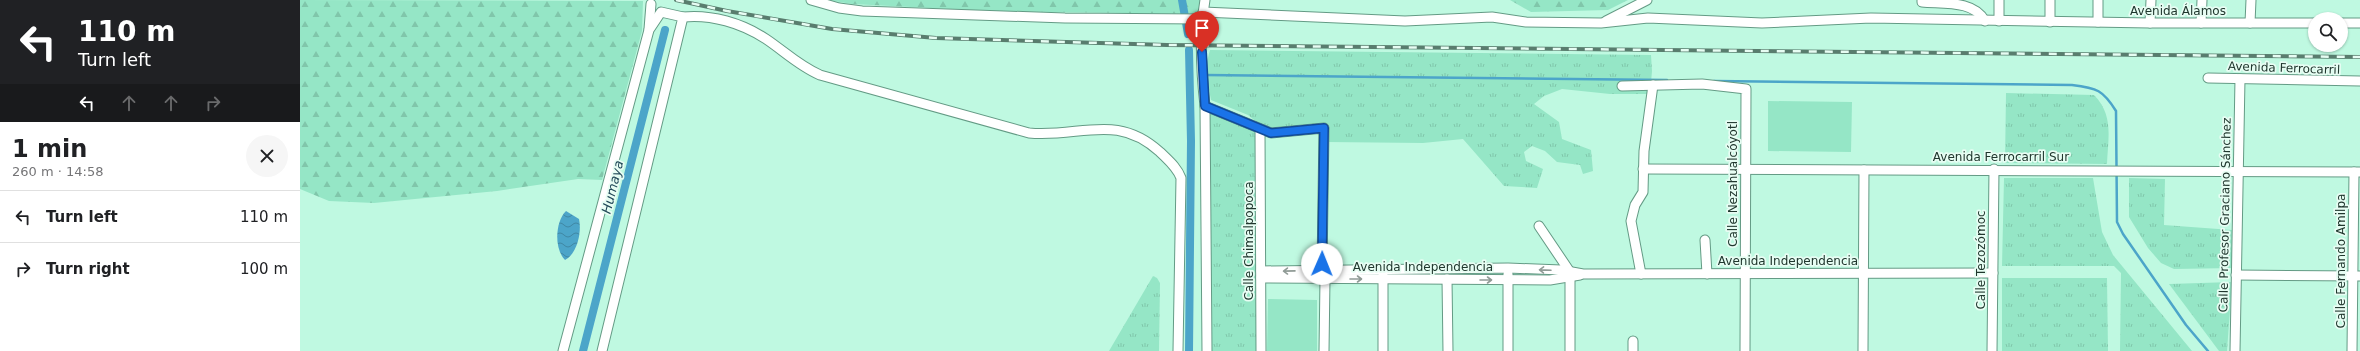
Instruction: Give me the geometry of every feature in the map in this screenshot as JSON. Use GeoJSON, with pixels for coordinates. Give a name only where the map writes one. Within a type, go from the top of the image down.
{"type":"FeatureCollection","features":[{"type":"Feature","properties":{"kind":"street","name":"Avenida Álamos"},"geometry":{"type":"LineString","coordinates":[[811,0],[839,8],[862,11],[1065,18],[1202,15],[1405,21],[1492,17],[1526,22],[1601,23],[1648,18],[1762,23],[1871,18],[2050,22],[2308,23]]}},
{"type":"Feature","properties":{"kind":"street"},"geometry":{"type":"LineString","coordinates":[[1205,0],[1202,15],[1202,78],[1205,106],[1207,351]]}},
{"type":"Feature","properties":{"kind":"street"},"geometry":{"type":"LineString","coordinates":[[1601,23],[1647,0]]}},
{"type":"Feature","properties":{"kind":"street"},"geometry":{"type":"LineString","coordinates":[[1922,0],[1922,2],[1967,5],[1979,13],[1985,21]]}},
{"type":"Feature","properties":{"kind":"street"},"geometry":{"type":"LineString","coordinates":[[1999,0],[2000,21]]}},
{"type":"Feature","properties":{"kind":"street"},"geometry":{"type":"LineString","coordinates":[[2050,0],[2050,22]]}},
{"type":"Feature","properties":{"kind":"street"},"geometry":{"type":"LineString","coordinates":[[2098,0],[2098,22]]}},
{"type":"Feature","properties":{"kind":"street"},"geometry":{"type":"LineString","coordinates":[[2150,0],[2150,23]]}},
{"type":"Feature","properties":{"kind":"street"},"geometry":{"type":"LineString","coordinates":[[2202,0],[2202,23]]}},
{"type":"Feature","properties":{"kind":"street"},"geometry":{"type":"LineString","coordinates":[[2250,23],[2251,0]]}},
{"type":"Feature","properties":{"kind":"street"},"geometry":{"type":"LineString","coordinates":[[651,2],[661,12],[683,17],[701,16],[743,26],[766,39],[798,64],[820,75],[1022,130],[1054,134],[1109,128],[1126,131],[1144,139],[1171,162],[1178,170],[1181,178],[1178,351]]}},
{"type":"Feature","properties":{"kind":"street"},"geometry":{"type":"LineString","coordinates":[[563,351],[649,30],[651,2]]}},
{"type":"Feature","properties":{"kind":"street"},"geometry":{"type":"LineString","coordinates":[[649,30],[661,12]]}},
{"type":"Feature","properties":{"kind":"street"},"geometry":{"type":"LineString","coordinates":[[602,351],[683,17]]}},
{"type":"Feature","properties":{"kind":"street"},"geometry":{"type":"LineString","coordinates":[[2348,23],[2360,24]]}},
{"type":"Feature","properties":{"kind":"street","name":"Avenida Ferrocarril"},"geometry":{"type":"LineString","coordinates":[[2208,78],[2360,82]]}},
{"type":"Feature","properties":{"kind":"street","name":"Calle Profesor Graciano Sánchez"},"geometry":{"type":"LineString","coordinates":[[2235,351],[2240,79]]}},
{"type":"Feature","properties":{"kind":"street","name":"Calle Nezahualcóyotl"},"geometry":{"type":"LineString","coordinates":[[1653,85],[1702,84],[1746,88],[1745,351]]}},
{"type":"Feature","properties":{"kind":"street"},"geometry":{"type":"LineString","coordinates":[[1622,86],[1653,85],[1649,102],[1643,169],[1643,192],[1635,205],[1631,221],[1641,274]]}},
{"type":"Feature","properties":{"kind":"street"},"geometry":{"type":"LineString","coordinates":[[1205,106],[1237,118],[1260,130],[1281,134],[1324,128],[1322,270]]}},
{"type":"Feature","properties":{"kind":"street","name":"Calle Chimalpopoca"},"geometry":{"type":"LineString","coordinates":[[1260,130],[1261,351]]}},
{"type":"Feature","properties":{"kind":"street","name":"Avenida Ferrocarril Sur"},"geometry":{"type":"LineString","coordinates":[[1643,169],[2238,170],[2357,172]]}},
{"type":"Feature","properties":{"kind":"street","name":"Calle Tezozómoc"},"geometry":{"type":"LineString","coordinates":[[1992,351],[1994,169]]}},
{"type":"Feature","properties":{"kind":"street"},"geometry":{"type":"LineString","coordinates":[[1863,351],[1864,170]]}},
{"type":"Feature","properties":{"kind":"street","name":"Calle Fernando Amilpa"},"geometry":{"type":"LineString","coordinates":[[2352,351],[2356,276],[2357,172]]}},
{"type":"Feature","properties":{"kind":"street"},"geometry":{"type":"LineString","coordinates":[[1539,226],[1570,275],[1570,351]]}},
{"type":"Feature","properties":{"kind":"street"},"geometry":{"type":"LineString","coordinates":[[1705,240],[1707,274]]}},
{"type":"Feature","properties":{"kind":"street"},"geometry":{"type":"LineString","coordinates":[[1508,268],[1508,351]]}},
{"type":"Feature","properties":{"kind":"street","name":"Avenida Independencia"},"geometry":{"type":"LineString","coordinates":[[1261,275],[1322,270],[1508,268],[1570,275]]}},
{"type":"Feature","properties":{"kind":"street"},"geometry":{"type":"LineString","coordinates":[[1383,269],[1383,351]]}},
{"type":"Feature","properties":{"kind":"street","name":"Avenida Independencia"},"geometry":{"type":"LineString","coordinates":[[1261,275],[1325,279],[1508,280],[1583,274],[1993,273]]}},
{"type":"Feature","properties":{"kind":"street"},"geometry":{"type":"LineString","coordinates":[[2236,274],[2356,276]]}},
{"type":"Feature","properties":{"kind":"street"},"geometry":{"type":"LineString","coordinates":[[1324,351],[1325,279]]}},
{"type":"Feature","properties":{"kind":"street"},"geometry":{"type":"LineString","coordinates":[[1447,280],[1448,351]]}},
{"type":"Feature","properties":{"kind":"street"},"geometry":{"type":"LineString","coordinates":[[1633,341],[1633,351]]}},
{"type":"Feature","properties":{"kind":"green space"},"geometry":{"type":"Polygon","coordinates":[[[300,0],[643,1],[642,31],[602,180],[578,179],[497,191],[374,203],[329,201],[300,189],[300,0]]]}},
{"type":"Feature","properties":{"kind":"green space"},"geometry":{"type":"Polygon","coordinates":[[[828,0],[1201,0],[1199,14],[989,11],[852,4],[828,0]]]}},
{"type":"Feature","properties":{"kind":"green space"},"geometry":{"type":"Polygon","coordinates":[[[1510,0],[1628,0],[1608,10],[1531,12],[1510,0]]]}},
{"type":"Feature","properties":{"kind":"green space"},"geometry":{"type":"Polygon","coordinates":[[[1210,50],[1651,55],[1652,71],[1650,94],[1610,94],[1562,89],[1544,96],[1534,104],[1559,122],[1562,139],[1591,150],[1593,171],[1583,174],[1580,165],[1557,162],[1545,151],[1532,146],[1524,152],[1526,161],[1543,169],[1537,188],[1504,186],[1463,139],[1423,143],[1326,142],[1327,126],[1293,129],[1264,128],[1248,115],[1211,100],[1205,69],[1210,50]]]}},
{"type":"Feature","properties":{"kind":"green space"},"geometry":{"type":"Polygon","coordinates":[[[2006,93],[2094,95],[2105,111],[2107,119],[2109,136],[2107,164],[2005,163],[2006,93]]]}},
{"type":"Feature","properties":{"kind":"green space"},"geometry":{"type":"Polygon","coordinates":[[[1768,101],[1852,102],[1851,152],[1768,151],[1768,101]]]}},
{"type":"Feature","properties":{"kind":"green space"},"geometry":{"type":"Polygon","coordinates":[[[1209,110],[1240,121],[1257,134],[1257,351],[1212,351],[1209,110]]]}},
{"type":"Feature","properties":{"kind":"green space"},"geometry":{"type":"Polygon","coordinates":[[[2004,178],[2093,178],[2102,232],[2113,255],[2192,351],[2120,351],[2121,273],[2114,266],[2002,266],[2004,178]]]}},
{"type":"Feature","properties":{"kind":"green space"},"geometry":{"type":"Polygon","coordinates":[[[2129,178],[2165,179],[2164,225],[2232,230],[2234,268],[2174,269],[2161,263],[2148,248],[2129,217],[2129,178]]]}},
{"type":"Feature","properties":{"kind":"green space"},"geometry":{"type":"Polygon","coordinates":[[[1153,276],[1157,278],[1160,283],[1159,351],[1109,351],[1153,276]]]}},
{"type":"Feature","properties":{"kind":"green space"},"geometry":{"type":"Polygon","coordinates":[[[2002,278],[2107,278],[2108,351],[2002,351],[2002,278]]]}},
{"type":"Feature","properties":{"kind":"green space"},"geometry":{"type":"Polygon","coordinates":[[[2232,282],[2227,351],[2219,351],[2169,284],[2232,282]]]}},
{"type":"Feature","properties":{"kind":"green space"},"geometry":{"type":"Polygon","coordinates":[[[1268,299],[1317,300],[1317,351],[1267,351],[1268,299]]]}},
{"type":"Feature","properties":{"kind":"water"},"geometry":{"type":"Polygon","coordinates":[[[566,211],[579,219],[580,230],[578,242],[573,253],[565,260],[559,249],[557,236],[562,216],[566,211]]]}},
{"type":"Feature","properties":{"kind":"waterway"},"geometry":{"type":"LineString","coordinates":[[1182,0],[1188,34]]}},
{"type":"Feature","properties":{"kind":"waterway","name":"Humaya"},"geometry":{"type":"LineString","coordinates":[[583,351],[665,30]]}},
{"type":"Feature","properties":{"kind":"waterway"},"geometry":{"type":"LineString","coordinates":[[1189,50],[1191,141],[1189,351]]}},
{"type":"Feature","properties":{"kind":"waterway"},"geometry":{"type":"LineString","coordinates":[[1206,75],[1667,80]]}},
{"type":"Feature","properties":{"kind":"waterway"},"geometry":{"type":"LineString","coordinates":[[1714,81],[2072,85],[2088,87],[2098,91],[2107,98],[2116,111],[2117,222],[2123,234],[2186,325],[2208,351]]}},
{"type":"Feature","properties":{"kind":"railway"},"geometry":{"type":"LineString","coordinates":[[676,0],[727,11],[832,29],[936,38],[1167,45],[2360,57]]}},
{"type":"Feature","properties":{"kind":"route"},"geometry":{"type":"LineString","coordinates":[[1202,52],[1202,78],[1205,106],[1237,118],[1260,130],[1271,133],[1281,134],[1306,129],[1324,128],[1322,264]]}}]}
